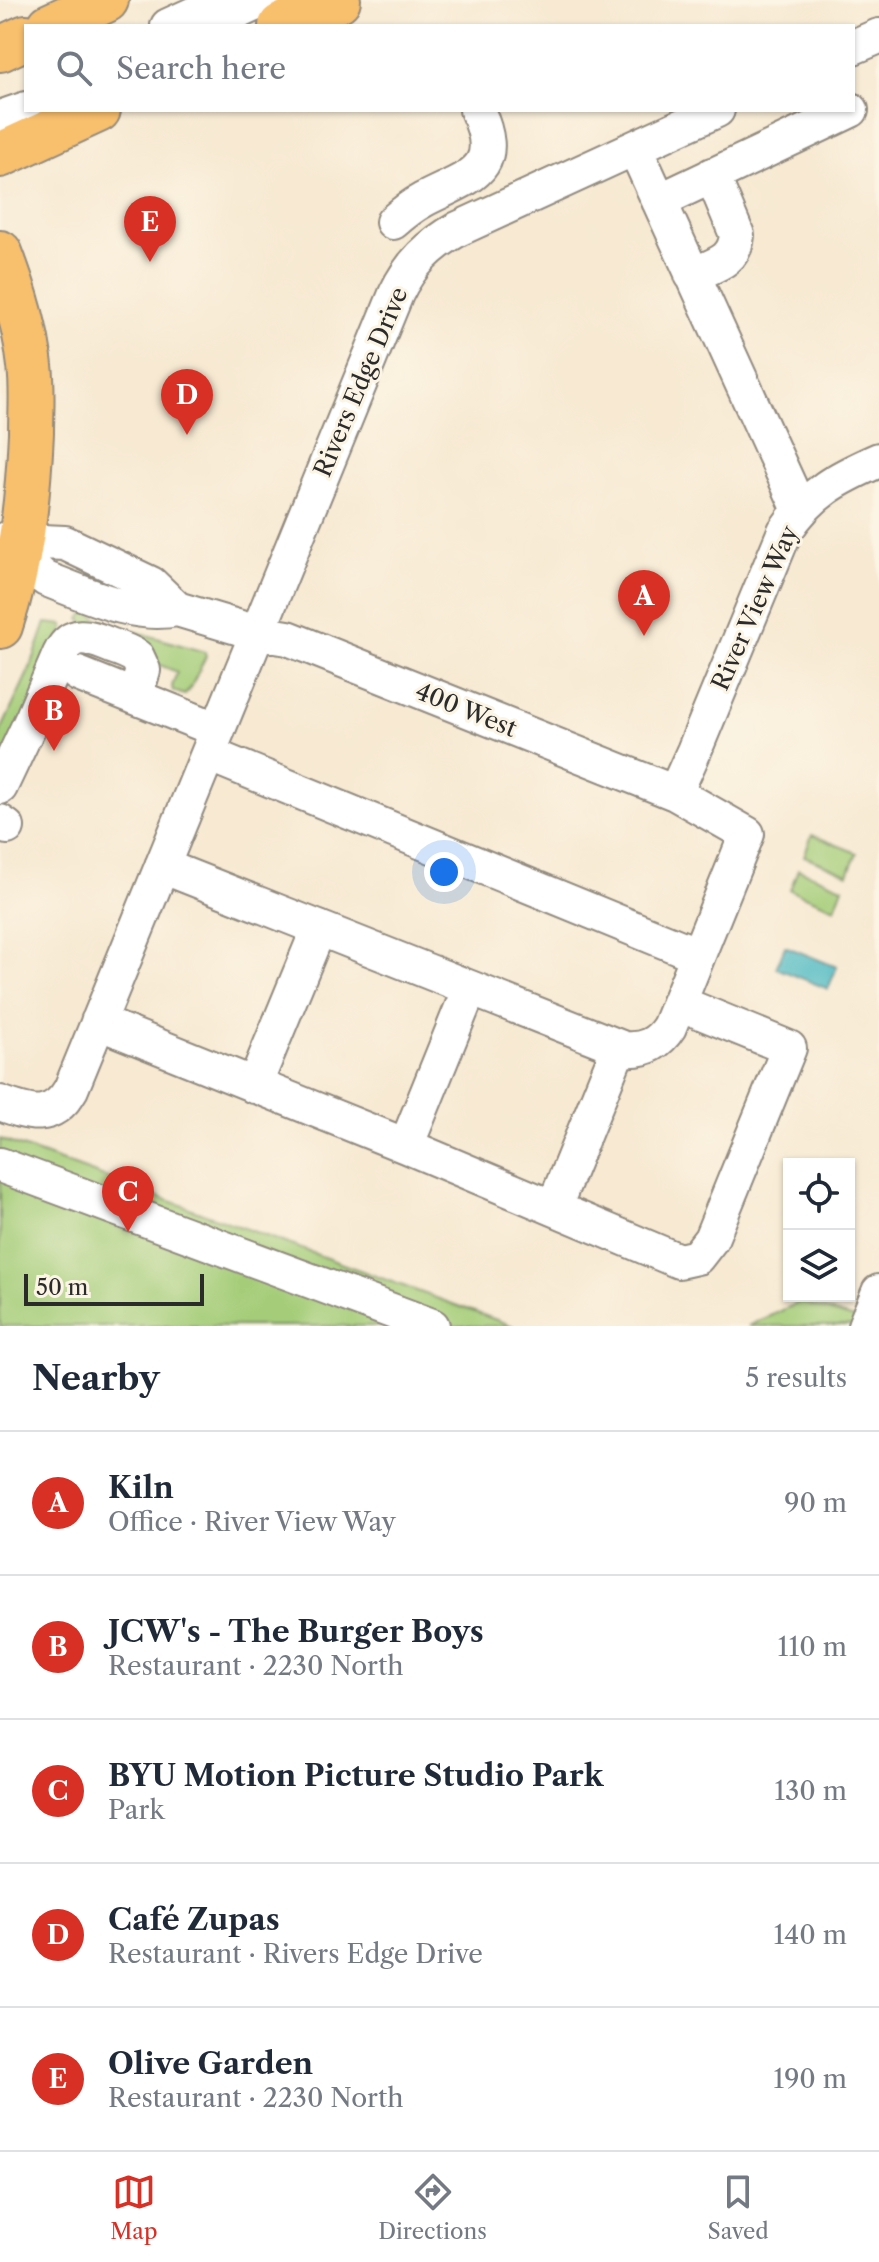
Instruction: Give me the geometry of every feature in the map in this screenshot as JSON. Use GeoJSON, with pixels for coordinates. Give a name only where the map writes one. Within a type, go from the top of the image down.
{"type":"FeatureCollection","features":[{"type":"Feature","properties":{"kind":"main road"},"geometry":{"type":"LineString","coordinates":[[54,24],[106,0]]}},
{"type":"Feature","properties":{"kind":"main road"},"geometry":{"type":"LineString","coordinates":[[285,24],[338,0]]}},
{"type":"Feature","properties":{"kind":"main road"},"geometry":{"type":"LineString","coordinates":[[0,49],[24,38]]}},
{"type":"Feature","properties":{"kind":"main road"},"geometry":{"type":"LineString","coordinates":[[0,155],[94,112]]}},
{"type":"Feature","properties":{"kind":"main road"},"geometry":{"type":"LineString","coordinates":[[0,253],[12,286],[30,365],[32,397],[29,470],[7,546],[8,603],[0,626]]}},
{"type":"Feature","properties":{"kind":"street"},"geometry":{"type":"LineString","coordinates":[[172,24],[225,0]]}},
{"type":"Feature","properties":{"kind":"street"},"geometry":{"type":"LineString","coordinates":[[211,24],[263,0]]}},
{"type":"Feature","properties":{"kind":"street"},"geometry":{"type":"LineString","coordinates":[[855,46],[879,36]]}},
{"type":"Feature","properties":{"kind":"street"},"geometry":{"type":"LineString","coordinates":[[0,99],[24,92]]}},
{"type":"Feature","properties":{"kind":"street"},"geometry":{"type":"LineString","coordinates":[[855,109],[879,97]]}},
{"type":"Feature","properties":{"kind":"street"},"geometry":{"type":"LineString","coordinates":[[0,118],[24,110]]}},
{"type":"Feature","properties":{"kind":"street"},"geometry":{"type":"LineString","coordinates":[[393,222],[414,205],[467,180],[475,173],[487,147],[486,129],[478,112]]}},
{"type":"Feature","properties":{"kind":"street","name":"Rivers Edge Drive"},"geometry":{"type":"LineString","coordinates":[[0,1103],[30,1113],[48,1111],[58,1106],[71,1089],[396,294],[413,265],[440,240],[458,229],[713,112]]}},
{"type":"Feature","properties":{"kind":"street"},"geometry":{"type":"LineString","coordinates":[[659,201],[848,112]]}},
{"type":"Feature","properties":{"kind":"street"},"geometry":{"type":"LineString","coordinates":[[635,148],[800,510]]}},
{"type":"Feature","properties":{"kind":"street"},"geometry":{"type":"LineString","coordinates":[[692,275],[724,261],[737,242],[737,235],[712,175]]}},
{"type":"Feature","properties":{"kind":"street","name":"River View Way"},"geometry":{"type":"LineString","coordinates":[[675,793],[785,531],[800,510],[820,491],[879,460]]}},
{"type":"Feature","properties":{"kind":"street","name":"400 West"},"geometry":{"type":"LineString","coordinates":[[7,546],[37,573],[56,583],[138,611],[177,609],[257,633],[288,638],[675,793],[747,834],[698,955]]}},
{"type":"Feature","properties":{"kind":"street"},"geometry":{"type":"LineString","coordinates":[[0,787],[60,654],[70,640],[89,638],[137,657],[143,670],[135,697]]}},
{"type":"Feature","properties":{"kind":"street"},"geometry":{"type":"LineString","coordinates":[[78,674],[135,697],[213,742],[698,955],[669,1027],[655,1043],[635,1050],[619,1047],[162,866]]}},
{"type":"Feature","properties":{"kind":"street"},"geometry":{"type":"LineString","coordinates":[[254,1086],[319,928]]}},
{"type":"Feature","properties":{"kind":"street"},"geometry":{"type":"LineString","coordinates":[[406,1146],[470,988]]}},
{"type":"Feature","properties":{"kind":"street"},"geometry":{"type":"LineString","coordinates":[[98,1022],[406,1146],[679,1261],[697,1257],[711,1239],[789,1048],[679,1003]]}},
{"type":"Feature","properties":{"kind":"street"},"geometry":{"type":"LineString","coordinates":[[554,1207],[619,1047]]}},
{"type":"Feature","properties":{"kind":"street"},"geometry":{"type":"LineString","coordinates":[[0,1165],[432,1326]]}},
{"type":"Feature","properties":{"kind":"street"},"geometry":{"type":"LineString","coordinates":[[865,1326],[879,1292]]}},
{"type":"Feature","properties":{"kind":"green space"},"geometry":{"type":"Polygon","coordinates":[[[87,612],[106,623],[205,652],[206,656],[190,689],[185,695],[173,691],[177,672],[155,663],[82,621],[80,619],[87,612]]]}},
{"type":"Feature","properties":{"kind":"green space"},"geometry":{"type":"Polygon","coordinates":[[[46,623],[63,625],[64,629],[0,774],[0,733],[31,666],[46,623]]]}},
{"type":"Feature","properties":{"kind":"green space"},"geometry":{"type":"Polygon","coordinates":[[[812,835],[857,853],[848,874],[804,856],[812,835]]]}},
{"type":"Feature","properties":{"kind":"green space"},"geometry":{"type":"Polygon","coordinates":[[[798,869],[843,887],[835,908],[790,890],[798,869]]]}},
{"type":"Feature","properties":{"kind":"green space"},"geometry":{"type":"Polygon","coordinates":[[[0,1139],[513,1326],[0,1326],[0,1139]]]}},
{"type":"Feature","properties":{"kind":"green space"},"geometry":{"type":"Polygon","coordinates":[[[800,1302],[877,1326],[748,1326],[800,1302]]]}},
{"type":"Feature","properties":{"kind":"water"},"geometry":{"type":"Polygon","coordinates":[[[785,946],[837,967],[828,989],[776,968],[785,946]]]}},
{"type":"Feature","properties":{"kind":"place","name":"Olive Garden"},"geometry":{"type":"Point","coordinates":[150,262]}},
{"type":"Feature","properties":{"kind":"place","name":"Café Zupas"},"geometry":{"type":"Point","coordinates":[187,435]}},
{"type":"Feature","properties":{"kind":"place","name":"Kiln"},"geometry":{"type":"Point","coordinates":[644,636]}},
{"type":"Feature","properties":{"kind":"place","name":"JCW's - The Burger Boys"},"geometry":{"type":"Point","coordinates":[54,751]}},
{"type":"Feature","properties":{"kind":"place","name":"BYU Motion Picture Studio Park"},"geometry":{"type":"Point","coordinates":[128,1232]}}]}
